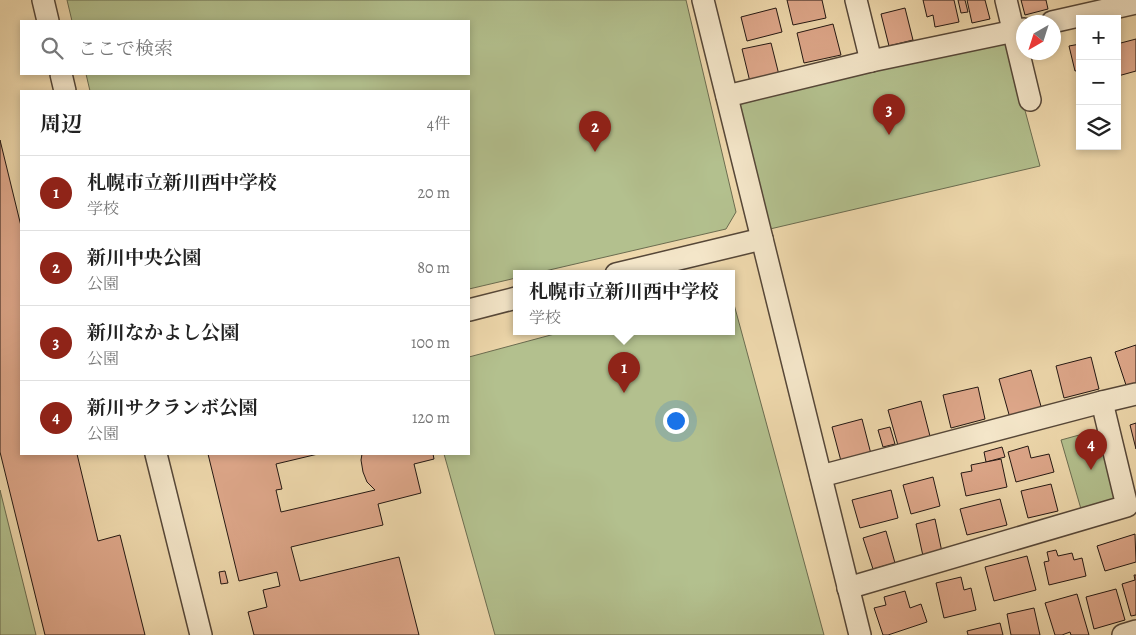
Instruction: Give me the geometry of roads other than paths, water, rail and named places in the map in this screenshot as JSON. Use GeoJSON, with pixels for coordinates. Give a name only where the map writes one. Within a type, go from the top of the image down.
{"type":"FeatureCollection","features":[{"type":"Feature","properties":{"kind":"street"},"geometry":{"type":"LineString","coordinates":[[43,0],[48,20]]}},
{"type":"Feature","properties":{"kind":"street"},"geometry":{"type":"LineString","coordinates":[[703,0],[860,635]]}},
{"type":"Feature","properties":{"kind":"street"},"geometry":{"type":"LineString","coordinates":[[856,0],[871,61]]}},
{"type":"Feature","properties":{"kind":"street"},"geometry":{"type":"LineString","coordinates":[[1006,0],[1016,25]]}},
{"type":"Feature","properties":{"kind":"street"},"geometry":{"type":"LineString","coordinates":[[1061,20],[1136,3]]}},
{"type":"Feature","properties":{"kind":"street"},"geometry":{"type":"LineString","coordinates":[[727,96],[871,61],[1016,30]]}},
{"type":"Feature","properties":{"kind":"street"},"geometry":{"type":"LineString","coordinates":[[1023,60],[1030,100]]}},
{"type":"Feature","properties":{"kind":"street"},"geometry":{"type":"LineString","coordinates":[[61,75],[66,90]]}},
{"type":"Feature","properties":{"kind":"street"},"geometry":{"type":"LineString","coordinates":[[633,270],[762,239]]}},
{"type":"Feature","properties":{"kind":"street"},"geometry":{"type":"LineString","coordinates":[[470,310],[513,299]]}},
{"type":"Feature","properties":{"kind":"street"},"geometry":{"type":"LineString","coordinates":[[821,476],[1136,394]]}},
{"type":"Feature","properties":{"kind":"street"},"geometry":{"type":"LineString","coordinates":[[848,588],[1127,506],[1102,402]]}},
{"type":"Feature","properties":{"kind":"street"},"geometry":{"type":"LineString","coordinates":[[156,455],[201,635]]}},
{"type":"Feature","properties":{"kind":"street"},"geometry":{"type":"LineString","coordinates":[[1123,635],[1136,631]]}},
{"type":"Feature","properties":{"kind":"place","name":"新川なかよし公園"},"geometry":{"type":"Point","coordinates":[889,135]}},
{"type":"Feature","properties":{"kind":"place","name":"新川中央公園"},"geometry":{"type":"Point","coordinates":[595,152]}},
{"type":"Feature","properties":{"kind":"place","name":"札幌市立新川西中学校"},"geometry":{"type":"Point","coordinates":[624,393]}},
{"type":"Feature","properties":{"kind":"place","name":"新川サクランボ公園"},"geometry":{"type":"Point","coordinates":[1091,470]}}]}
